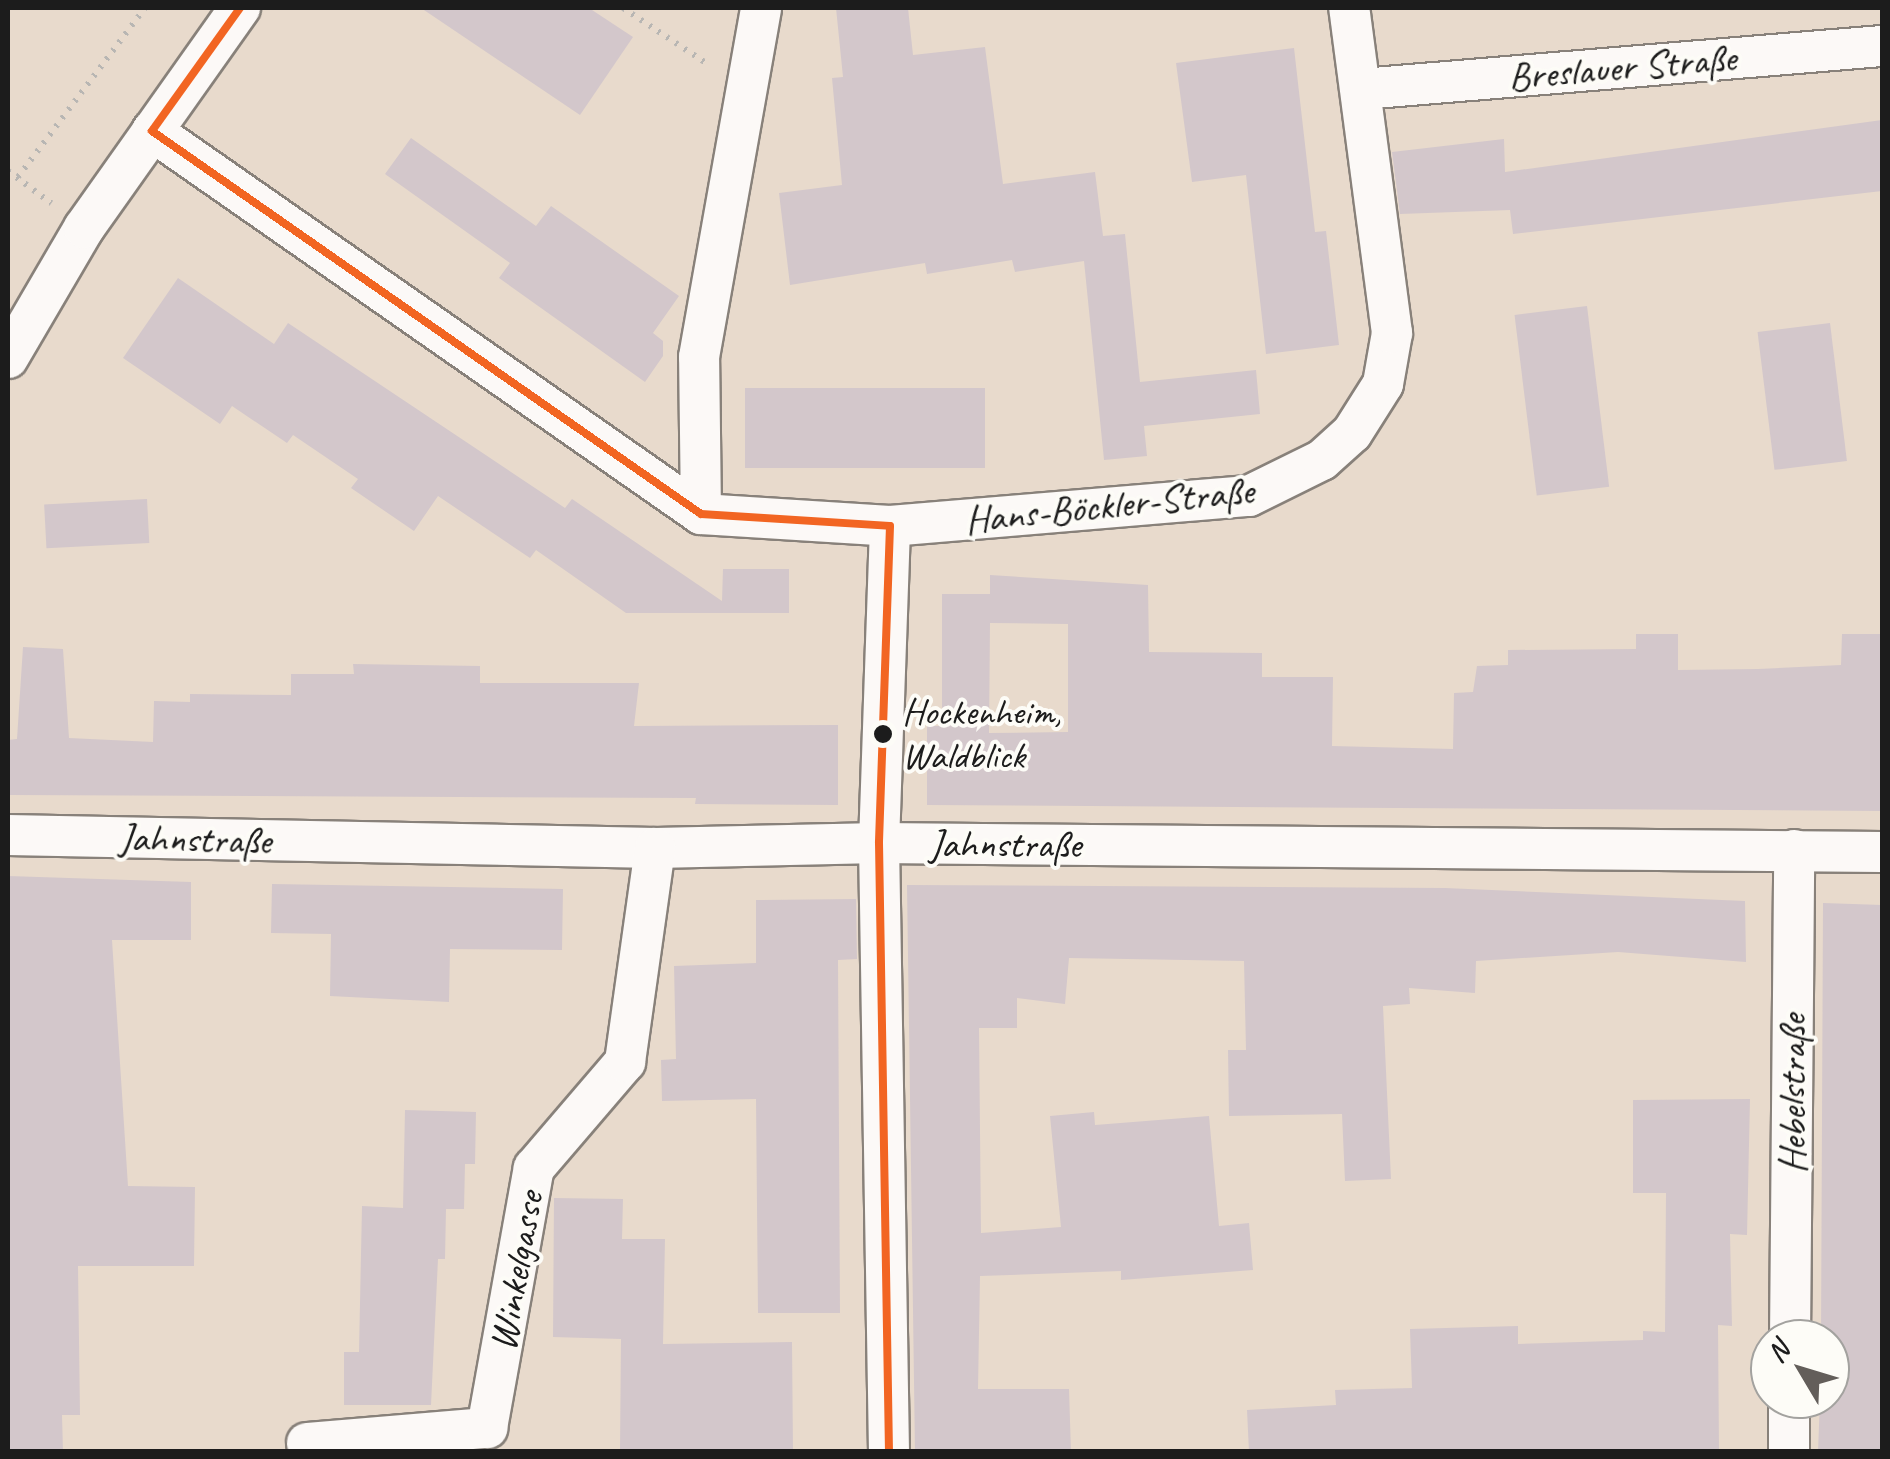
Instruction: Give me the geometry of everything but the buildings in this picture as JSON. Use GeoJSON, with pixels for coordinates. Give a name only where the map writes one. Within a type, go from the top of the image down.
{"type":"FeatureCollection","features":[{"type":"Feature","properties":{"kind":"street"},"geometry":{"type":"LineString","coordinates":[[8,358],[84,228],[240,8]]}},
{"type":"Feature","properties":{"kind":"street"},"geometry":{"type":"LineString","coordinates":[[701,514],[699,357],[761,8]]}},
{"type":"Feature","properties":{"kind":"street","name":"Hans-Böckler-Straße"},"geometry":{"type":"LineString","coordinates":[[701,514],[890,526],[1249,496],[1322,460],[1352,434],[1383,384],[1392,333],[1350,8]]}},
{"type":"Feature","properties":{"kind":"street","name":"Breslauer Straße"},"geometry":{"type":"LineString","coordinates":[[1362,89],[1882,46]]}},
{"type":"Feature","properties":{"kind":"street"},"geometry":{"type":"LineString","coordinates":[[152,131],[701,514]]}},
{"type":"Feature","properties":{"kind":"street"},"geometry":{"type":"LineString","coordinates":[[889,1452],[879,843],[890,526]]}},
{"type":"Feature","properties":{"kind":"street","name":"Jahnstraße"},"geometry":{"type":"LineString","coordinates":[[8,836],[654,848],[879,843],[1882,852]]}},
{"type":"Feature","properties":{"kind":"street","name":"Winkelgasse"},"geometry":{"type":"LineString","coordinates":[[307,1442],[486,1428],[534,1168],[625,1062],[654,848]]}},
{"type":"Feature","properties":{"kind":"street","name":"Hebelstraße"},"geometry":{"type":"LineString","coordinates":[[1790,1319],[1794,850]]}},
{"type":"Feature","properties":{"kind":"street"},"geometry":{"type":"LineString","coordinates":[[1789,1419],[1789,1452]]}},
{"type":"Feature","properties":{"kind":"path"},"geometry":{"type":"LineString","coordinates":[[18,177],[146,8]]}},
{"type":"Feature","properties":{"kind":"path"},"geometry":{"type":"LineString","coordinates":[[624,8],[748,92]]}},
{"type":"Feature","properties":{"kind":"transit line"},"geometry":{"type":"LineString","coordinates":[[240,8],[152,131],[701,514],[890,526],[879,843],[889,1452]]}},
{"type":"Feature","properties":{"kind":"place","name":"Hockenheim, Waldblick"},"geometry":{"type":"Point","coordinates":[883,734]}}]}
